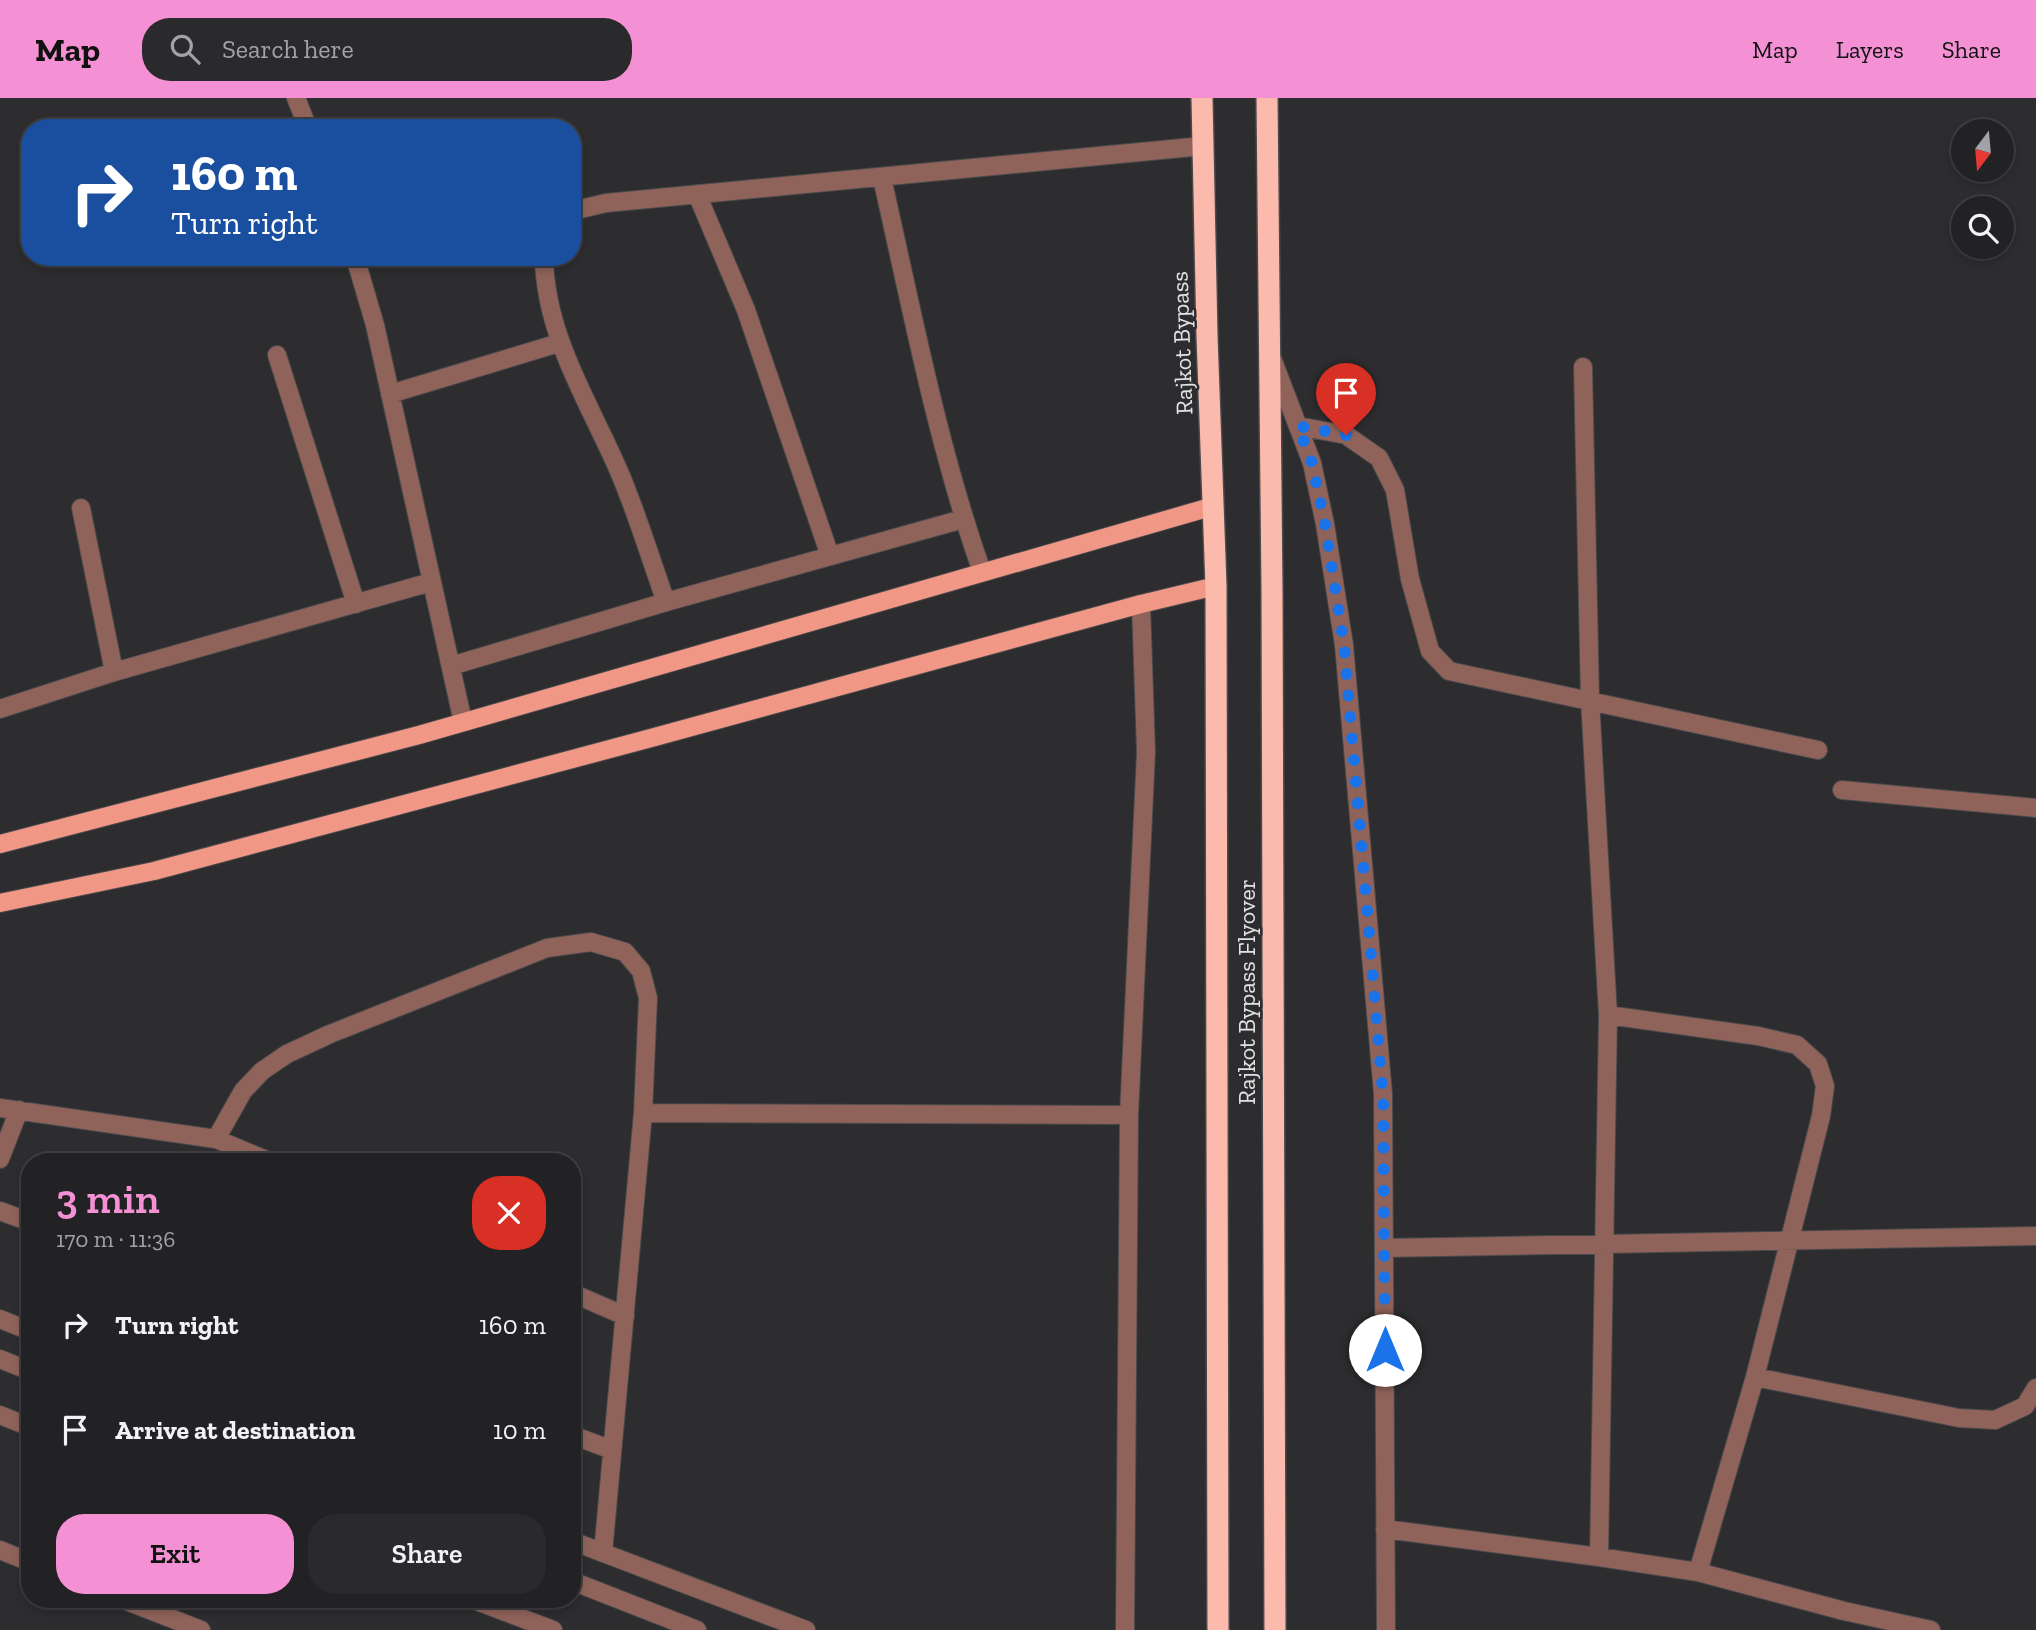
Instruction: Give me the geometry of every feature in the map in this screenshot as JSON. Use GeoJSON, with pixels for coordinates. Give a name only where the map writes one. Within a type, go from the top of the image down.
{"type":"FeatureCollection","features":[{"type":"Feature","properties":{"kind":"highway","name":"Rajkot Bypass"},"geometry":{"type":"LineString","coordinates":[[1202,98],[1216,586]]}},
{"type":"Feature","properties":{"kind":"highway"},"geometry":{"type":"LineString","coordinates":[[1267,98],[1270,355]]}},
{"type":"Feature","properties":{"kind":"highway","name":"Rajkot Bypass Flyover"},"geometry":{"type":"LineString","coordinates":[[1270,355],[1275,1630]]}},
{"type":"Feature","properties":{"kind":"highway","name":"Rajkot Bypass Flyover"},"geometry":{"type":"LineString","coordinates":[[1216,586],[1218,1630]]}},
{"type":"Feature","properties":{"kind":"main road"},"geometry":{"type":"LineString","coordinates":[[0,844],[463,722],[1214,506]]}},
{"type":"Feature","properties":{"kind":"main road"},"geometry":{"type":"LineString","coordinates":[[0,903],[167,868],[1216,586]]}},
{"type":"Feature","properties":{"kind":"street"},"geometry":{"type":"LineString","coordinates":[[296,98],[304,119]]}},
{"type":"Feature","properties":{"kind":"street"},"geometry":{"type":"LineString","coordinates":[[581,209],[606,203],[1203,146]]}},
{"type":"Feature","properties":{"kind":"street"},"geometry":{"type":"LineString","coordinates":[[881,178],[945,450],[982,572]]}},
{"type":"Feature","properties":{"kind":"street"},"geometry":{"type":"LineString","coordinates":[[697,194],[746,310],[830,556]]}},
{"type":"Feature","properties":{"kind":"street"},"geometry":{"type":"LineString","coordinates":[[358,266],[375,325],[463,722]]}},
{"type":"Feature","properties":{"kind":"street"},"geometry":{"type":"LineString","coordinates":[[544,266],[544,281],[559,343],[621,477],[666,601]]}},
{"type":"Feature","properties":{"kind":"street"},"geometry":{"type":"LineString","coordinates":[[390,394],[559,343]]}},
{"type":"Feature","properties":{"kind":"street"},"geometry":{"type":"LineString","coordinates":[[277,355],[356,604]]}},
{"type":"Feature","properties":{"kind":"street"},"geometry":{"type":"LineString","coordinates":[[1270,355],[1312,463],[1325,524],[1344,645],[1383,1094],[1386,1630]]}},
{"type":"Feature","properties":{"kind":"street"},"geometry":{"type":"LineString","coordinates":[[1583,367],[1590,700],[1608,1015],[1599,1557]]}},
{"type":"Feature","properties":{"kind":"street"},"geometry":{"type":"LineString","coordinates":[[1298,426],[1346,435],[1379,458],[1395,490],[1410,579],[1430,650],[1449,671],[1818,750]]}},
{"type":"Feature","properties":{"kind":"street"},"geometry":{"type":"LineString","coordinates":[[81,508],[114,672]]}},
{"type":"Feature","properties":{"kind":"street"},"geometry":{"type":"LineString","coordinates":[[451,666],[666,601],[964,519]]}},
{"type":"Feature","properties":{"kind":"street"},"geometry":{"type":"LineString","coordinates":[[0,709],[114,672],[431,582]]}},
{"type":"Feature","properties":{"kind":"street"},"geometry":{"type":"LineString","coordinates":[[1125,1630],[1129,1115],[1146,752],[1141,604]]}},
{"type":"Feature","properties":{"kind":"street"},"geometry":{"type":"LineString","coordinates":[[1842,790],[2036,808]]}},
{"type":"Feature","properties":{"kind":"street"},"geometry":{"type":"LineString","coordinates":[[216,1139],[243,1091],[262,1071],[287,1054],[330,1034],[547,948],[591,942],[625,951],[640,971],[648,998],[642,1113],[603,1553]]}},
{"type":"Feature","properties":{"kind":"street"},"geometry":{"type":"LineString","coordinates":[[1608,1015],[1758,1036],[1797,1045],[1818,1064],[1825,1086],[1821,1116],[1755,1377],[1698,1572]]}},
{"type":"Feature","properties":{"kind":"street"},"geometry":{"type":"LineString","coordinates":[[0,1108],[216,1139],[249,1153]]}},
{"type":"Feature","properties":{"kind":"street"},"geometry":{"type":"LineString","coordinates":[[0,1159],[19,1110]]}},
{"type":"Feature","properties":{"kind":"street"},"geometry":{"type":"LineString","coordinates":[[642,1113],[1129,1115]]}},
{"type":"Feature","properties":{"kind":"street"},"geometry":{"type":"LineString","coordinates":[[0,1211],[21,1219]]}},
{"type":"Feature","properties":{"kind":"street"},"geometry":{"type":"LineString","coordinates":[[1384,1248],[2036,1236]]}},
{"type":"Feature","properties":{"kind":"street"},"geometry":{"type":"LineString","coordinates":[[581,1297],[625,1316]]}},
{"type":"Feature","properties":{"kind":"street"},"geometry":{"type":"LineString","coordinates":[[0,1319],[21,1327]]}},
{"type":"Feature","properties":{"kind":"street"},"geometry":{"type":"LineString","coordinates":[[0,1359],[21,1367]]}},
{"type":"Feature","properties":{"kind":"street"},"geometry":{"type":"LineString","coordinates":[[1755,1377],[1959,1418],[1995,1420],[2025,1406],[2036,1388]]}},
{"type":"Feature","properties":{"kind":"street"},"geometry":{"type":"LineString","coordinates":[[0,1415],[21,1423]]}},
{"type":"Feature","properties":{"kind":"street"},"geometry":{"type":"LineString","coordinates":[[581,1438],[612,1450]]}},
{"type":"Feature","properties":{"kind":"street"},"geometry":{"type":"LineString","coordinates":[[1385,1530],[1698,1572],[1844,1611],[1931,1630]]}},
{"type":"Feature","properties":{"kind":"street"},"geometry":{"type":"LineString","coordinates":[[581,1544],[806,1630]]}},
{"type":"Feature","properties":{"kind":"street"},"geometry":{"type":"LineString","coordinates":[[0,1550],[21,1558]]}},
{"type":"Feature","properties":{"kind":"street"},"geometry":{"type":"LineString","coordinates":[[581,1585],[697,1630]]}},
{"type":"Feature","properties":{"kind":"street"},"geometry":{"type":"LineString","coordinates":[[145,1608],[201,1630]]}},
{"type":"Feature","properties":{"kind":"street"},"geometry":{"type":"LineString","coordinates":[[495,1608],[553,1630]]}},
{"type":"Feature","properties":{"kind":"route"},"geometry":{"type":"LineString","coordinates":[[1346,435],[1298,426],[1312,463],[1325,524],[1344,645],[1383,1094],[1385,1350]]}}]}
